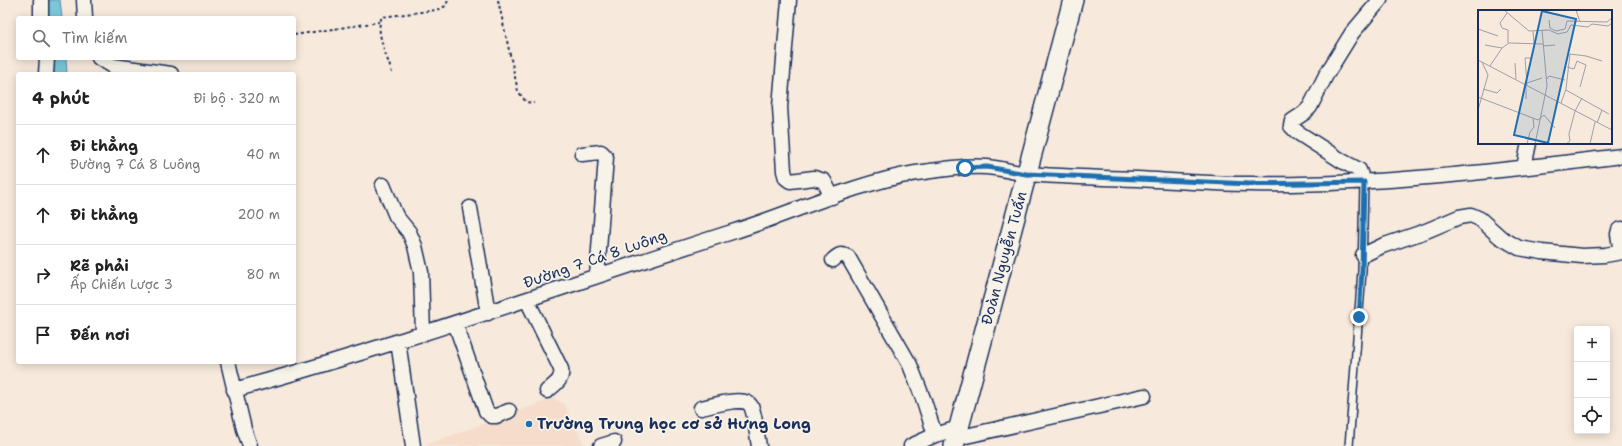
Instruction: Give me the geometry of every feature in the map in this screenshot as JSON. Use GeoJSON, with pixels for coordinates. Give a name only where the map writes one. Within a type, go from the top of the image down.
{"type":"FeatureCollection","features":[{"type":"Feature","properties":{"kind":"main road","name":"Đoàn Nguyễn Tuấn"},"geometry":{"type":"LineString","coordinates":[[957,437],[1073,0]]}},
{"type":"Feature","properties":{"kind":"street"},"geometry":{"type":"LineString","coordinates":[[41,0],[41,16]]}},
{"type":"Feature","properties":{"kind":"street"},"geometry":{"type":"LineString","coordinates":[[84,0],[85,16]]}},
{"type":"Feature","properties":{"kind":"street"},"geometry":{"type":"LineString","coordinates":[[789,0],[780,107],[784,172],[786,178],[790,181],[814,178],[824,181],[832,197]]}},
{"type":"Feature","properties":{"kind":"street"},"geometry":{"type":"LineString","coordinates":[[1364,182],[1358,170],[1296,132],[1291,126],[1292,121],[1310,107],[1326,75],[1352,33],[1380,0]]}},
{"type":"Feature","properties":{"kind":"street"},"geometry":{"type":"LineString","coordinates":[[46,72],[47,60]]}},
{"type":"Feature","properties":{"kind":"street"},"geometry":{"type":"LineString","coordinates":[[102,60],[113,66],[156,72]]}},
{"type":"Feature","properties":{"kind":"street"},"geometry":{"type":"LineString","coordinates":[[1524,167],[1529,144]]}},
{"type":"Feature","properties":{"kind":"street"},"geometry":{"type":"LineString","coordinates":[[582,154],[601,152],[606,157],[597,276]]}},
{"type":"Feature","properties":{"kind":"street","name":"Đường 7 Cá 8 Luông"},"geometry":{"type":"LineString","coordinates":[[234,390],[299,372],[422,334],[755,225],[858,188],[913,174],[953,168],[987,167],[1026,174],[1250,184],[1364,182],[1622,156]]}},
{"type":"Feature","properties":{"kind":"street"},"geometry":{"type":"LineString","coordinates":[[383,185],[396,216],[409,232],[415,246],[421,272],[422,334]]}},
{"type":"Feature","properties":{"kind":"street"},"geometry":{"type":"LineString","coordinates":[[470,208],[488,313]]}},
{"type":"Feature","properties":{"kind":"street"},"geometry":{"type":"LineString","coordinates":[[1363,255],[1382,246],[1426,231],[1459,217],[1471,215],[1480,219],[1500,238],[1518,248],[1582,256],[1605,255],[1622,252],[1618,234],[1619,230],[1622,229]]}},
{"type":"Feature","properties":{"kind":"street"},"geometry":{"type":"LineString","coordinates":[[833,260],[841,254],[848,257],[910,365],[935,435]]}},
{"type":"Feature","properties":{"kind":"street"},"geometry":{"type":"LineString","coordinates":[[528,300],[561,369],[562,375],[559,381],[547,391]]}},
{"type":"Feature","properties":{"kind":"street"},"geometry":{"type":"LineString","coordinates":[[455,323],[486,411],[492,416],[509,411]]}},
{"type":"Feature","properties":{"kind":"street"},"geometry":{"type":"LineString","coordinates":[[398,341],[413,446]]}},
{"type":"Feature","properties":{"kind":"street"},"geometry":{"type":"LineString","coordinates":[[228,364],[244,429],[250,446]]}},
{"type":"Feature","properties":{"kind":"street"},"geometry":{"type":"LineString","coordinates":[[911,446],[935,435],[957,437],[1144,396]]}},
{"type":"Feature","properties":{"kind":"street"},"geometry":{"type":"LineString","coordinates":[[701,408],[745,401],[751,406],[759,446]]}},
{"type":"Feature","properties":{"kind":"street"},"geometry":{"type":"LineString","coordinates":[[601,446],[614,442]]}},
{"type":"Feature","properties":{"kind":"lane"},"geometry":{"type":"LineString","coordinates":[[1349,446],[1363,255],[1364,182]]}},
{"type":"Feature","properties":{"kind":"path"},"geometry":{"type":"LineString","coordinates":[[392,73],[380,34],[379,22],[382,17],[388,15],[436,10],[446,6],[448,0]]}},
{"type":"Feature","properties":{"kind":"path"},"geometry":{"type":"LineString","coordinates":[[498,0],[518,91],[526,102],[534,103]]}},
{"type":"Feature","properties":{"kind":"path"},"geometry":{"type":"LineString","coordinates":[[296,35],[379,22]]}},
{"type":"Feature","properties":{"kind":"shaded area","name":"Trường Trung học cơ sở Hưng Long"},"geometry":{"type":"Polygon","coordinates":[[[554,398],[564,404],[585,446],[427,446],[428,444],[554,398]]]}},
{"type":"Feature","properties":{"kind":"water"},"geometry":{"type":"Polygon","coordinates":[[[48,0],[60,0],[62,16],[48,16],[48,0]]]}},
{"type":"Feature","properties":{"kind":"water"},"geometry":{"type":"Polygon","coordinates":[[[51,60],[66,60],[67,72],[53,72],[51,60]]]}},
{"type":"Feature","properties":{"kind":"place","name":"Trường Trung học cơ sở Hưng Long"},"geometry":{"type":"Point","coordinates":[529,424]}},
{"type":"Feature","properties":{"kind":"route"},"geometry":{"type":"LineString","coordinates":[[965,168],[987,167],[1026,174],[1250,184],[1364,182],[1362,271],[1359,317]]}}]}
